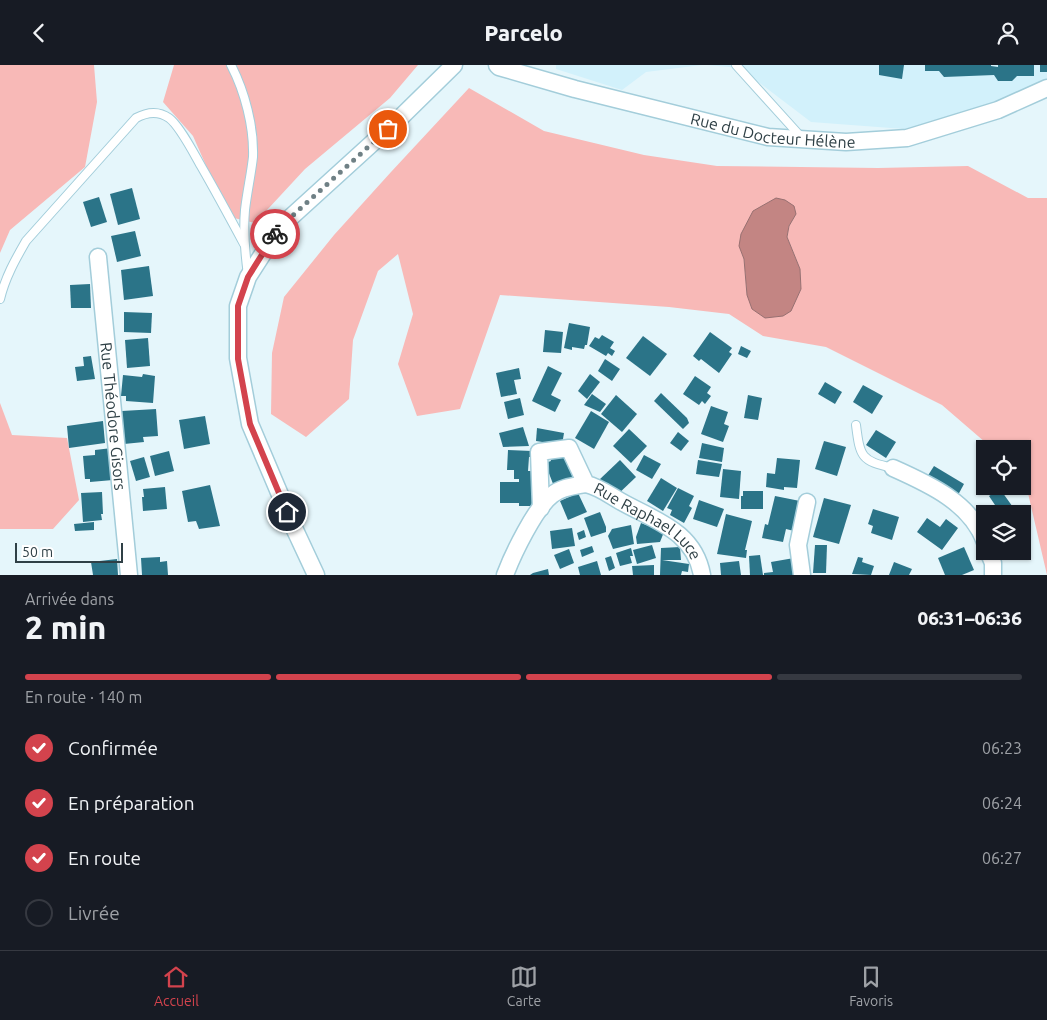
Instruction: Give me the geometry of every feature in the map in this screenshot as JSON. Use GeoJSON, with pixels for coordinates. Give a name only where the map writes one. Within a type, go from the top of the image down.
{"type":"FeatureCollection","features":[{"type":"Feature","properties":{"kind":"street"},"geometry":{"type":"LineString","coordinates":[[316,575],[250,424],[238,359],[238,306],[248,277],[280,227],[401,117],[454,65]]}},
{"type":"Feature","properties":{"kind":"street","name":"Rue du Docteur Hélène"},"geometry":{"type":"LineString","coordinates":[[497,65],[575,89],[758,135],[846,142],[908,138],[998,110],[1047,88]]}},
{"type":"Feature","properties":{"kind":"street","name":"Rue Théodore Gisors"},"geometry":{"type":"LineString","coordinates":[[98,257],[129,575]]}},
{"type":"Feature","properties":{"kind":"street","name":"Rue Raphael Luce"},"geometry":{"type":"LineString","coordinates":[[541,508],[539,452],[569,448],[586,484],[606,491],[618,501],[669,526],[691,548],[702,575]]}},
{"type":"Feature","properties":{"kind":"street"},"geometry":{"type":"LineString","coordinates":[[893,468],[938,491],[970,515],[976,526]]}},
{"type":"Feature","properties":{"kind":"street"},"geometry":{"type":"LineString","coordinates":[[505,575],[534,517],[553,494],[568,487],[586,484]]}},
{"type":"Feature","properties":{"kind":"street"},"geometry":{"type":"LineString","coordinates":[[802,575],[798,545],[807,502]]}},
{"type":"Feature","properties":{"kind":"street"},"geometry":{"type":"LineString","coordinates":[[991,560],[993,575]]}},
{"type":"Feature","properties":{"kind":"lane"},"geometry":{"type":"LineString","coordinates":[[231,65],[238,77],[246,104],[253,156],[245,210],[244,244],[248,277]]}},
{"type":"Feature","properties":{"kind":"lane"},"geometry":{"type":"LineString","coordinates":[[740,67],[804,139]]}},
{"type":"Feature","properties":{"kind":"lane"},"geometry":{"type":"LineString","coordinates":[[0,299],[9,271],[26,241],[136,118],[144,114],[153,113],[171,119],[189,145],[244,244]]}},
{"type":"Feature","properties":{"kind":"lane"},"geometry":{"type":"LineString","coordinates":[[856,425],[859,449],[871,463],[893,468]]}},
{"type":"Feature","properties":{"kind":"shaded area"},"geometry":{"type":"Polygon","coordinates":[[[0,65],[94,65],[97,102],[85,167],[10,230],[0,253],[0,65]]]}},
{"type":"Feature","properties":{"kind":"shaded area"},"geometry":{"type":"Polygon","coordinates":[[[174,65],[418,65],[390,98],[305,169],[255,223],[234,218],[215,186],[193,136],[163,102],[174,65]]]}},
{"type":"Feature","properties":{"kind":"shaded area"},"geometry":{"type":"Polygon","coordinates":[[[556,65],[702,65],[646,72],[622,90],[556,69],[556,65]]]}},
{"type":"Feature","properties":{"kind":"shaded area"},"geometry":{"type":"Polygon","coordinates":[[[707,65],[1047,65],[1047,84],[931,131],[811,122],[740,68],[707,65]]]}},
{"type":"Feature","properties":{"kind":"shaded area"},"geometry":{"type":"Polygon","coordinates":[[[469,88],[544,131],[644,155],[717,166],[878,168],[968,166],[1028,198],[1047,198],[1047,575],[1028,495],[1031,495],[1031,440],[983,440],[942,405],[826,347],[763,336],[729,314],[669,307],[500,295],[460,409],[417,416],[398,364],[413,314],[398,254],[378,271],[353,340],[349,399],[306,437],[271,414],[272,353],[284,297],[334,235],[469,88]],[[796,214],[744,259],[747,295],[796,299],[801,289],[800,269],[787,237],[789,226],[796,214]]]}},
{"type":"Feature","properties":{"kind":"shaded area"},"geometry":{"type":"Polygon","coordinates":[[[776,198],[785,200],[794,206],[796,214],[789,226],[787,237],[800,269],[801,289],[791,311],[783,316],[765,318],[752,309],[747,295],[744,259],[739,246],[741,234],[753,211],[776,198]]]}},
{"type":"Feature","properties":{"kind":"shaded area"},"geometry":{"type":"Polygon","coordinates":[[[0,403],[12,435],[67,438],[79,500],[53,529],[0,529],[0,403]]]}},
{"type":"Feature","properties":{"kind":"building"},"geometry":{"type":"Polygon","coordinates":[[[879,65],[904,65],[902,79],[879,75],[879,65]]]}},
{"type":"Feature","properties":{"kind":"building"},"geometry":{"type":"Polygon","coordinates":[[[925,65],[991,65],[998,67],[998,65],[1034,65],[1034,76],[1017,76],[1012,81],[998,81],[994,75],[944,77],[939,71],[925,71],[925,65]]]}},
{"type":"Feature","properties":{"kind":"building"},"geometry":{"type":"Polygon","coordinates":[[[1040,65],[1047,65],[1047,72],[1040,72],[1040,65]]]}},
{"type":"Feature","properties":{"kind":"building"},"geometry":{"type":"Polygon","coordinates":[[[132,188],[140,219],[118,225],[110,194],[132,188]]]}},
{"type":"Feature","properties":{"kind":"building"},"geometry":{"type":"Polygon","coordinates":[[[99,197],[107,222],[91,227],[83,202],[99,197]]]}},
{"type":"Feature","properties":{"kind":"building"},"geometry":{"type":"Polygon","coordinates":[[[135,231],[141,256],[117,262],[111,236],[135,231]]]}},
{"type":"Feature","properties":{"kind":"building"},"geometry":{"type":"Polygon","coordinates":[[[149,266],[153,296],[124,300],[121,270],[149,266]]]}},
{"type":"Feature","properties":{"kind":"building"},"geometry":{"type":"Polygon","coordinates":[[[90,284],[91,308],[71,308],[70,285],[90,284]]]}},
{"type":"Feature","properties":{"kind":"building"},"geometry":{"type":"Polygon","coordinates":[[[124,312],[152,313],[151,333],[124,332],[124,312]]]}},
{"type":"Feature","properties":{"kind":"building"},"geometry":{"type":"Polygon","coordinates":[[[569,323],[590,327],[587,345],[585,345],[584,349],[572,347],[572,350],[564,348],[569,323]]]}},
{"type":"Feature","properties":{"kind":"building"},"geometry":{"type":"Polygon","coordinates":[[[545,330],[563,332],[561,353],[543,352],[545,330]]]}},
{"type":"Feature","properties":{"kind":"building"},"geometry":{"type":"Polygon","coordinates":[[[710,332],[732,348],[729,352],[732,354],[719,373],[701,359],[699,361],[693,356],[710,332]]]}},
{"type":"Feature","properties":{"kind":"building"},"geometry":{"type":"Polygon","coordinates":[[[602,335],[614,342],[610,348],[615,351],[612,356],[608,353],[606,356],[589,346],[595,337],[599,339],[602,335]]]}},
{"type":"Feature","properties":{"kind":"building"},"geometry":{"type":"Polygon","coordinates":[[[643,336],[667,354],[650,376],[626,358],[643,336]]]}},
{"type":"Feature","properties":{"kind":"building"},"geometry":{"type":"Polygon","coordinates":[[[148,338],[150,366],[127,368],[125,340],[148,338]]]}},
{"type":"Feature","properties":{"kind":"building"},"geometry":{"type":"Polygon","coordinates":[[[741,346],[751,351],[747,358],[738,354],[741,346]]]}},
{"type":"Feature","properties":{"kind":"building"},"geometry":{"type":"Polygon","coordinates":[[[91,356],[95,379],[77,381],[75,367],[84,366],[83,357],[91,356]]]}},
{"type":"Feature","properties":{"kind":"building"},"geometry":{"type":"Polygon","coordinates":[[[605,359],[620,369],[612,381],[598,371],[605,359]]]}},
{"type":"Feature","properties":{"kind":"building"},"geometry":{"type":"Polygon","coordinates":[[[548,366],[562,373],[551,395],[561,400],[555,412],[532,401],[548,366]]]}},
{"type":"Feature","properties":{"kind":"building"},"geometry":{"type":"Polygon","coordinates":[[[519,368],[521,379],[514,380],[517,394],[501,397],[496,373],[519,368]]]}},
{"type":"Feature","properties":{"kind":"building"},"geometry":{"type":"Polygon","coordinates":[[[143,374],[155,376],[153,403],[126,401],[126,396],[121,396],[123,375],[142,377],[143,374]]]}},
{"type":"Feature","properties":{"kind":"building"},"geometry":{"type":"Polygon","coordinates":[[[590,374],[600,382],[587,399],[578,391],[590,374]]]}},
{"type":"Feature","properties":{"kind":"building"},"geometry":{"type":"Polygon","coordinates":[[[695,376],[711,387],[707,393],[711,396],[705,404],[702,401],[699,405],[683,394],[695,376]]]}},
{"type":"Feature","properties":{"kind":"building"},"geometry":{"type":"Polygon","coordinates":[[[825,382],[842,392],[835,404],[818,394],[825,382]]]}},
{"type":"Feature","properties":{"kind":"building"},"geometry":{"type":"Polygon","coordinates":[[[863,385],[883,396],[872,414],[853,402],[863,385]]]}},
{"type":"Feature","properties":{"kind":"building"},"geometry":{"type":"Polygon","coordinates":[[[661,393],[687,418],[689,423],[683,429],[654,401],[661,393]]]}},
{"type":"Feature","properties":{"kind":"building"},"geometry":{"type":"Polygon","coordinates":[[[592,394],[606,404],[600,412],[584,405],[592,394]]]}},
{"type":"Feature","properties":{"kind":"building"},"geometry":{"type":"Polygon","coordinates":[[[616,395],[637,414],[622,432],[601,414],[616,395]]]}},
{"type":"Feature","properties":{"kind":"building"},"geometry":{"type":"Polygon","coordinates":[[[748,395],[762,398],[758,420],[744,418],[748,395]]]}},
{"type":"Feature","properties":{"kind":"building"},"geometry":{"type":"Polygon","coordinates":[[[520,398],[524,415],[508,419],[504,402],[520,398]]]}},
{"type":"Feature","properties":{"kind":"building"},"geometry":{"type":"Polygon","coordinates":[[[711,406],[728,412],[724,424],[729,426],[723,442],[701,434],[711,406]]]}},
{"type":"Feature","properties":{"kind":"building"},"geometry":{"type":"Polygon","coordinates":[[[156,409],[158,436],[143,437],[144,442],[124,444],[122,411],[156,409]]]}},
{"type":"Feature","properties":{"kind":"building"},"geometry":{"type":"Polygon","coordinates":[[[591,411],[609,422],[594,449],[575,438],[591,411]]]}},
{"type":"Feature","properties":{"kind":"building"},"geometry":{"type":"Polygon","coordinates":[[[205,416],[210,444],[184,449],[179,420],[205,416]]]}},
{"type":"Feature","properties":{"kind":"building"},"geometry":{"type":"Polygon","coordinates":[[[103,421],[105,443],[69,448],[67,426],[103,421]]]}},
{"type":"Feature","properties":{"kind":"building"},"geometry":{"type":"Polygon","coordinates":[[[523,427],[529,446],[503,447],[499,433],[523,427]]]}},
{"type":"Feature","properties":{"kind":"building"},"geometry":{"type":"Polygon","coordinates":[[[537,428],[564,433],[562,445],[536,441],[537,428]]]}},
{"type":"Feature","properties":{"kind":"building"},"geometry":{"type":"Polygon","coordinates":[[[629,429],[647,446],[631,463],[613,446],[629,429]]]}},
{"type":"Feature","properties":{"kind":"building"},"geometry":{"type":"Polygon","coordinates":[[[876,430],[896,442],[886,458],[866,445],[876,430]]]}},
{"type":"Feature","properties":{"kind":"building"},"geometry":{"type":"Polygon","coordinates":[[[678,432],[689,441],[681,451],[670,443],[678,432]]]}},
{"type":"Feature","properties":{"kind":"building"},"geometry":{"type":"Polygon","coordinates":[[[824,441],[846,447],[837,476],[815,469],[824,441]]]}},
{"type":"Feature","properties":{"kind":"building"},"geometry":{"type":"Polygon","coordinates":[[[702,443],[724,448],[722,462],[699,458],[702,443]]]}},
{"type":"Feature","properties":{"kind":"building"},"geometry":{"type":"Polygon","coordinates":[[[112,448],[113,480],[90,482],[90,479],[85,479],[83,456],[95,455],[95,450],[112,448]]]}},
{"type":"Feature","properties":{"kind":"building"},"geometry":{"type":"Polygon","coordinates":[[[508,450],[532,451],[532,457],[529,457],[528,471],[532,471],[532,506],[519,506],[519,503],[500,503],[500,482],[519,482],[519,479],[514,479],[514,470],[507,470],[508,450]]]}},
{"type":"Feature","properties":{"kind":"building"},"geometry":{"type":"Polygon","coordinates":[[[169,451],[174,471],[155,476],[150,456],[169,451]]]}},
{"type":"Feature","properties":{"kind":"building"},"geometry":{"type":"Polygon","coordinates":[[[563,453],[569,469],[575,467],[580,479],[555,489],[545,463],[551,461],[550,458],[563,453]]]}},
{"type":"Feature","properties":{"kind":"building"},"geometry":{"type":"Polygon","coordinates":[[[644,455],[661,464],[652,479],[636,470],[644,455]]]}},
{"type":"Feature","properties":{"kind":"building"},"geometry":{"type":"Polygon","coordinates":[[[144,457],[150,477],[136,481],[130,461],[144,457]]]}},
{"type":"Feature","properties":{"kind":"building"},"geometry":{"type":"Polygon","coordinates":[[[777,458],[800,460],[797,488],[784,487],[784,490],[766,487],[767,473],[775,474],[777,458]]]}},
{"type":"Feature","properties":{"kind":"building"},"geometry":{"type":"Polygon","coordinates":[[[620,460],[636,477],[615,497],[599,480],[620,460]]]}},
{"type":"Feature","properties":{"kind":"building"},"geometry":{"type":"Polygon","coordinates":[[[698,460],[722,464],[719,477],[696,474],[698,460]]]}},
{"type":"Feature","properties":{"kind":"building"},"geometry":{"type":"Polygon","coordinates":[[[934,466],[964,484],[958,495],[927,477],[934,466]]]}},
{"type":"Feature","properties":{"kind":"building"},"geometry":{"type":"Polygon","coordinates":[[[723,469],[741,471],[739,499],[720,497],[723,469]]]}},
{"type":"Feature","properties":{"kind":"building"},"geometry":{"type":"Polygon","coordinates":[[[661,478],[677,488],[663,511],[647,501],[661,478]]]}},
{"type":"Feature","properties":{"kind":"building"},"geometry":{"type":"Polygon","coordinates":[[[210,485],[220,526],[199,529],[196,521],[188,522],[182,491],[210,485]]]}},
{"type":"Feature","properties":{"kind":"building"},"geometry":{"type":"Polygon","coordinates":[[[165,487],[167,509],[143,511],[143,489],[165,487]]]}},
{"type":"Feature","properties":{"kind":"building"},"geometry":{"type":"Polygon","coordinates":[[[678,488],[694,496],[689,506],[692,508],[684,523],[670,515],[672,510],[667,508],[678,488]]]}},
{"type":"Feature","properties":{"kind":"building"},"geometry":{"type":"Polygon","coordinates":[[[743,491],[763,491],[763,509],[741,509],[743,491]]]}},
{"type":"Feature","properties":{"kind":"building"},"geometry":{"type":"Polygon","coordinates":[[[102,492],[102,520],[83,522],[81,493],[102,492]]]}},
{"type":"Feature","properties":{"kind":"building"},"geometry":{"type":"Polygon","coordinates":[[[578,493],[587,512],[568,520],[560,501],[578,493]]]}},
{"type":"Feature","properties":{"kind":"building"},"geometry":{"type":"Polygon","coordinates":[[[1004,495],[1011,505],[995,505],[989,496],[1004,495]]]}},
{"type":"Feature","properties":{"kind":"building"},"geometry":{"type":"Polygon","coordinates":[[[775,496],[800,501],[794,531],[786,529],[783,542],[762,538],[765,524],[768,525],[775,496]]]}},
{"type":"Feature","properties":{"kind":"building"},"geometry":{"type":"Polygon","coordinates":[[[824,498],[851,505],[839,544],[813,537],[824,498]]]}},
{"type":"Feature","properties":{"kind":"building"},"geometry":{"type":"Polygon","coordinates":[[[699,500],[724,509],[717,527],[693,519],[699,500]]]}},
{"type":"Feature","properties":{"kind":"building"},"geometry":{"type":"Polygon","coordinates":[[[873,509],[899,517],[892,540],[871,533],[873,526],[868,524],[873,509]]]}},
{"type":"Feature","properties":{"kind":"building"},"geometry":{"type":"Polygon","coordinates":[[[600,512],[606,532],[591,537],[584,518],[600,512]]]}},
{"type":"Feature","properties":{"kind":"building"},"geometry":{"type":"Polygon","coordinates":[[[726,514],[752,521],[745,550],[747,550],[746,558],[717,554],[726,514]]]}},
{"type":"Feature","properties":{"kind":"building"},"geometry":{"type":"Polygon","coordinates":[[[927,518],[940,527],[946,519],[958,528],[942,550],[917,532],[927,518]]]}},
{"type":"Feature","properties":{"kind":"building"},"geometry":{"type":"Polygon","coordinates":[[[94,522],[94,530],[75,531],[74,524],[94,522]]]}},
{"type":"Feature","properties":{"kind":"building"},"geometry":{"type":"Polygon","coordinates":[[[641,523],[664,532],[660,542],[637,544],[636,537],[641,523]]]}},
{"type":"Feature","properties":{"kind":"building"},"geometry":{"type":"Polygon","coordinates":[[[631,525],[634,544],[613,549],[608,536],[612,529],[631,525]]]}},
{"type":"Feature","properties":{"kind":"building"},"geometry":{"type":"Polygon","coordinates":[[[572,528],[575,546],[552,549],[550,531],[572,528]]]}},
{"type":"Feature","properties":{"kind":"building"},"geometry":{"type":"Polygon","coordinates":[[[584,530],[586,537],[579,540],[577,533],[584,530]]]}},
{"type":"Feature","properties":{"kind":"building"},"geometry":{"type":"Polygon","coordinates":[[[652,545],[656,558],[637,564],[633,550],[652,545]]]}},
{"type":"Feature","properties":{"kind":"building"},"geometry":{"type":"Polygon","coordinates":[[[815,545],[827,545],[826,573],[813,573],[815,545]]]}},
{"type":"Feature","properties":{"kind":"building"},"geometry":{"type":"Polygon","coordinates":[[[592,546],[594,552],[582,557],[580,550],[592,546]]]}},
{"type":"Feature","properties":{"kind":"building"},"geometry":{"type":"Polygon","coordinates":[[[680,547],[681,560],[662,560],[689,564],[688,572],[682,571],[681,575],[660,575],[661,548],[680,547]]]}},
{"type":"Feature","properties":{"kind":"building"},"geometry":{"type":"Polygon","coordinates":[[[964,547],[974,570],[962,575],[945,575],[938,558],[964,547]]]}},
{"type":"Feature","properties":{"kind":"building"},"geometry":{"type":"Polygon","coordinates":[[[631,548],[633,556],[630,556],[632,563],[620,566],[616,553],[631,548]]]}},
{"type":"Feature","properties":{"kind":"building"},"geometry":{"type":"Polygon","coordinates":[[[569,549],[574,563],[560,569],[554,555],[569,549]]]}},
{"type":"Feature","properties":{"kind":"building"},"geometry":{"type":"Polygon","coordinates":[[[760,555],[763,575],[750,575],[749,556],[760,555]]]}},
{"type":"Feature","properties":{"kind":"building"},"geometry":{"type":"Polygon","coordinates":[[[611,556],[615,568],[609,571],[605,558],[611,556]]]}},
{"type":"Feature","properties":{"kind":"building"},"geometry":{"type":"Polygon","coordinates":[[[160,557],[160,562],[167,561],[168,575],[142,575],[141,558],[160,557]]]}},
{"type":"Feature","properties":{"kind":"building"},"geometry":{"type":"Polygon","coordinates":[[[858,557],[863,558],[862,562],[874,566],[871,575],[852,574],[858,557]]]}},
{"type":"Feature","properties":{"kind":"building"},"geometry":{"type":"Polygon","coordinates":[[[794,558],[798,575],[764,575],[764,573],[773,572],[771,562],[794,558]]]}},
{"type":"Feature","properties":{"kind":"building"},"geometry":{"type":"Polygon","coordinates":[[[117,559],[118,575],[93,575],[91,562],[117,559]]]}},
{"type":"Feature","properties":{"kind":"building"},"geometry":{"type":"Polygon","coordinates":[[[597,561],[601,575],[580,575],[578,567],[597,561]]]}},
{"type":"Feature","properties":{"kind":"building"},"geometry":{"type":"Polygon","coordinates":[[[739,561],[741,575],[721,575],[720,563],[739,561]]]}},
{"type":"Feature","properties":{"kind":"building"},"geometry":{"type":"Polygon","coordinates":[[[894,562],[912,569],[909,575],[889,575],[894,562]]]}},
{"type":"Feature","properties":{"kind":"building"},"geometry":{"type":"Polygon","coordinates":[[[654,565],[654,575],[633,575],[632,566],[654,565]]]}},
{"type":"Feature","properties":{"kind":"building"},"geometry":{"type":"Polygon","coordinates":[[[548,569],[549,575],[530,575],[533,573],[548,569]]]}},
{"type":"Feature","properties":{"kind":"way so far"},"geometry":{"type":"LineString","coordinates":[[275,234],[280,227],[388,129]]}},
{"type":"Feature","properties":{"kind":"route"},"geometry":{"type":"LineString","coordinates":[[275,234],[248,277],[238,306],[238,359],[250,424],[287,512]]}}]}
